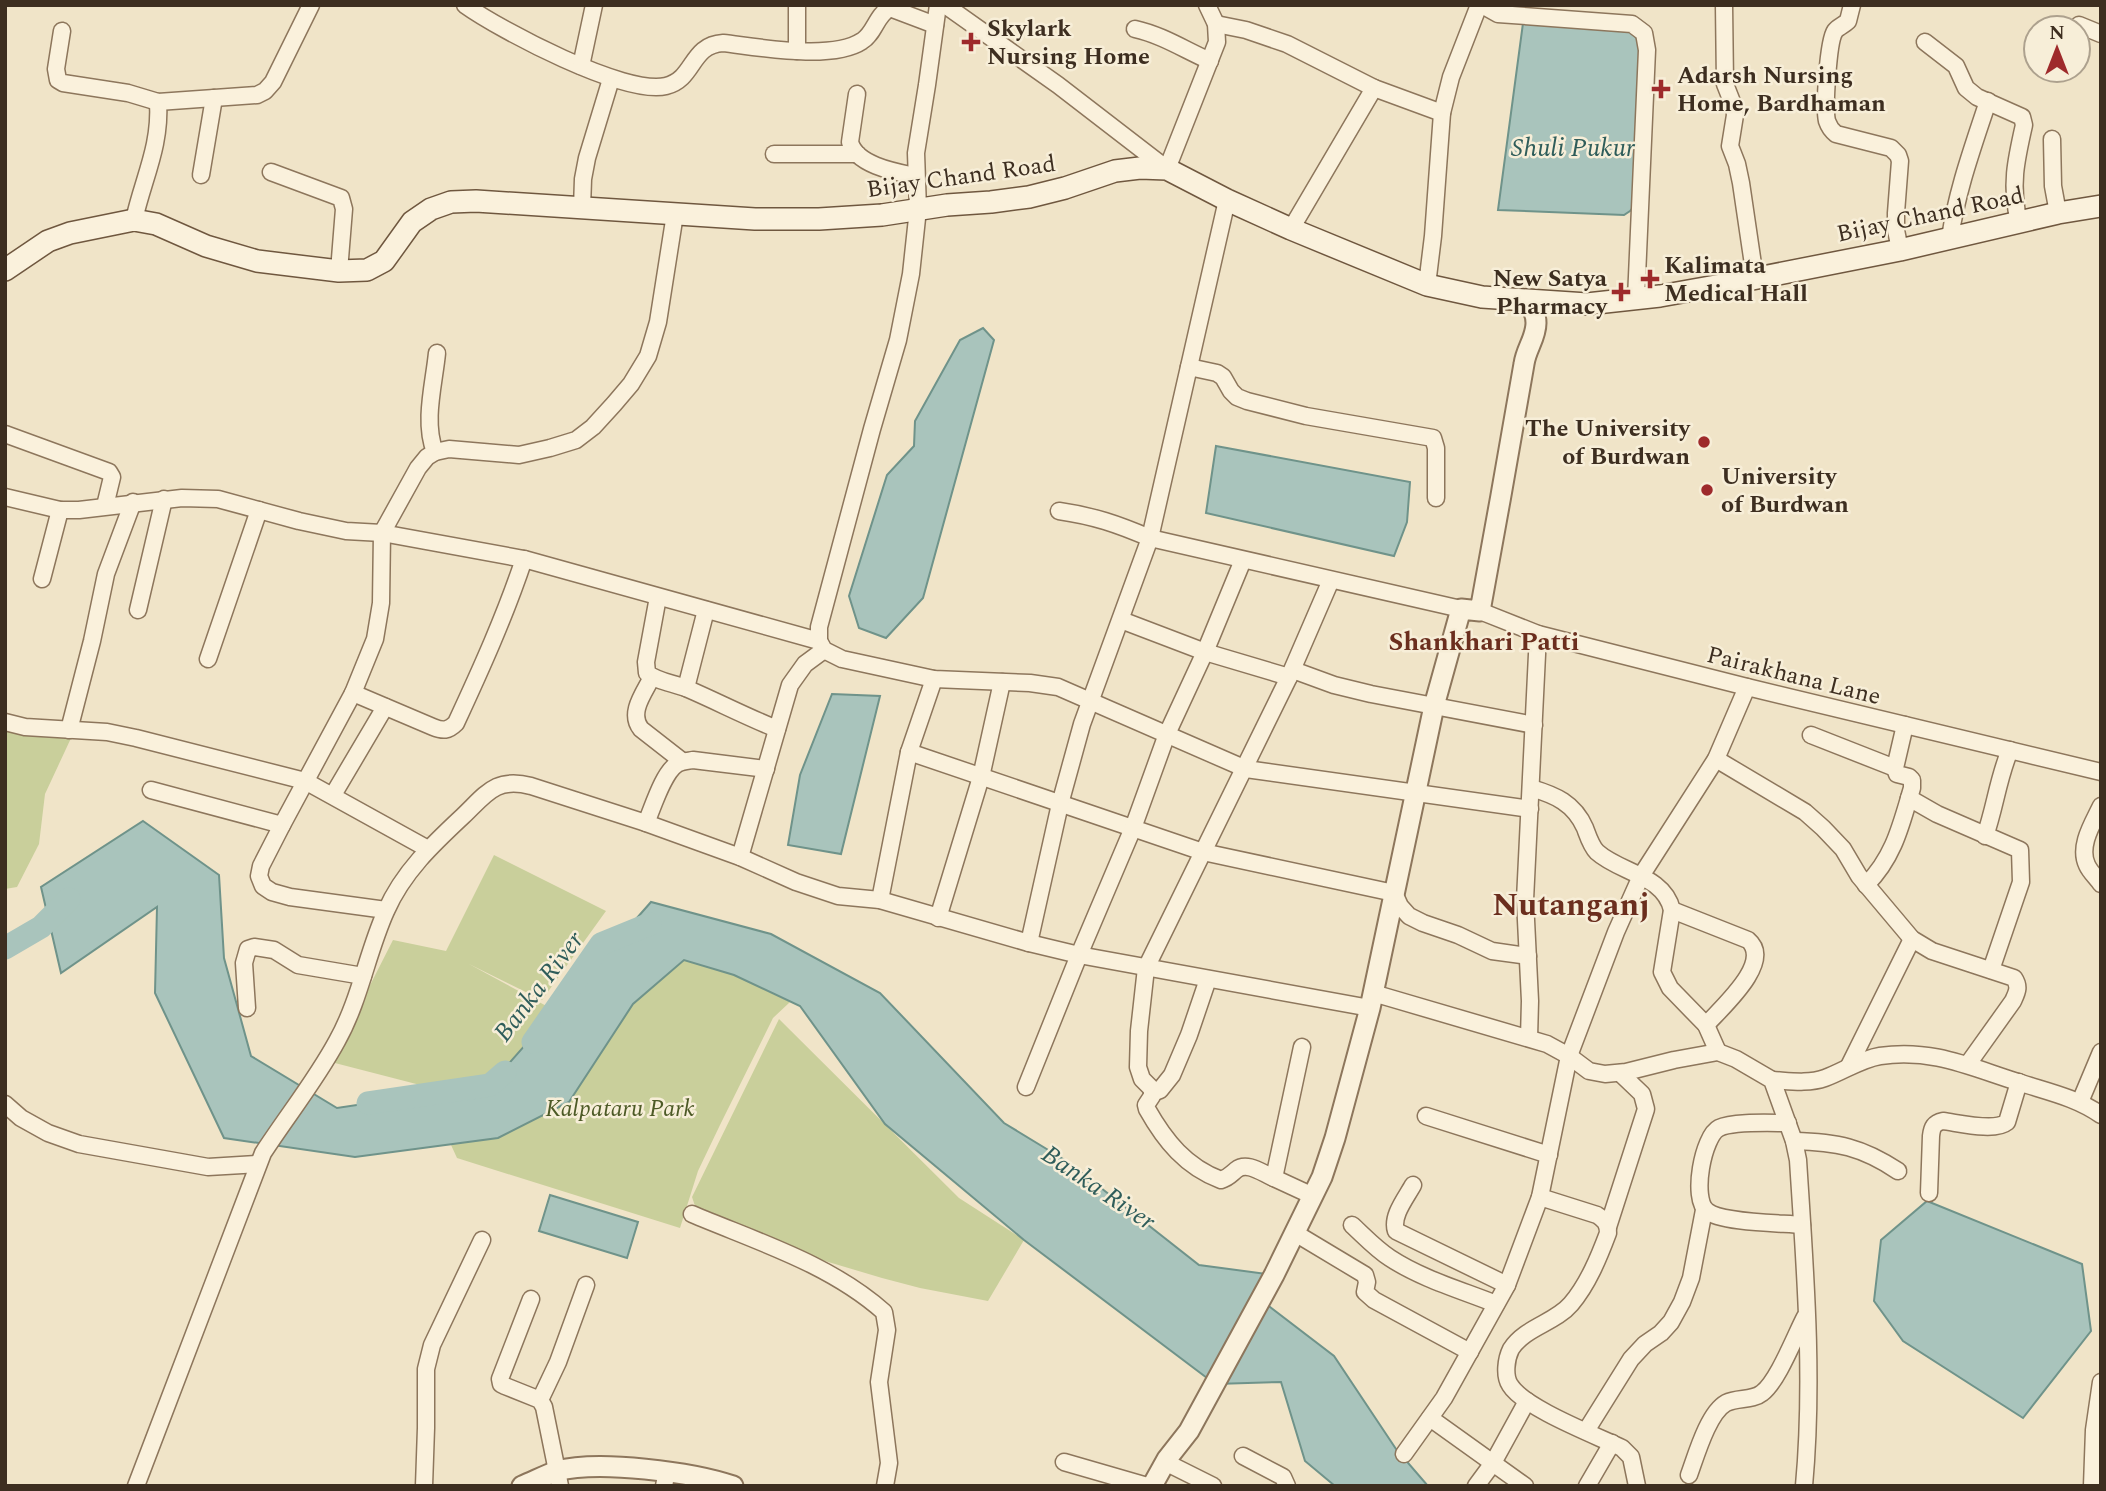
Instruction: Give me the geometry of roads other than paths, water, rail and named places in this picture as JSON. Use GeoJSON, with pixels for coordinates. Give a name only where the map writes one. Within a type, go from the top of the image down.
{"type":"FeatureCollection","features":[{"type":"Feature","properties":{"kind":"main road","name":"Bijay Chand Road"},"geometry":{"type":"LineString","coordinates":[[5,270],[48,241],[70,233],[134,220],[156,224],[206,246],[257,261],[339,271],[368,270],[384,261],[411,222],[431,209],[451,202],[475,201],[755,219],[819,219],[882,215],[1030,197],[1115,171],[1140,168],[1167,169],[1291,229],[1427,285],[1482,297],[1587,304],[1636,299],[1755,278],[1900,250],[2058,213],[2101,206]]}},
{"type":"Feature","properties":{"kind":"street"},"geometry":{"type":"LineString","coordinates":[[62,31],[56,69],[58,80],[63,83],[128,93],[158,102],[257,95],[273,82],[311,5]]}},
{"type":"Feature","properties":{"kind":"street"},"geometry":{"type":"LineString","coordinates":[[465,5],[538,46],[581,66],[611,79],[650,87],[676,82],[685,75],[705,47],[712,44],[797,51],[843,48],[865,39],[881,14],[890,8],[935,25]]}},
{"type":"Feature","properties":{"kind":"street"},"geometry":{"type":"LineString","coordinates":[[581,66],[594,5]]}},
{"type":"Feature","properties":{"kind":"street"},"geometry":{"type":"LineString","coordinates":[[797,5],[797,51]]}},
{"type":"Feature","properties":{"kind":"street"},"geometry":{"type":"LineString","coordinates":[[822,645],[819,627],[898,340],[911,274],[918,209],[916,153],[938,5]]}},
{"type":"Feature","properties":{"kind":"street"},"geometry":{"type":"LineString","coordinates":[[945,5],[1058,85],[1167,169],[1217,42],[1216,24],[1207,5]]}},
{"type":"Feature","properties":{"kind":"street"},"geometry":{"type":"LineString","coordinates":[[1427,285],[1442,113],[1451,77],[1481,5],[1497,14],[1632,24],[1644,33],[1647,50],[1636,299]]}},
{"type":"Feature","properties":{"kind":"street"},"geometry":{"type":"LineString","coordinates":[[1724,5],[1725,84],[1735,115],[1730,146],[1741,183],[1755,278]]}},
{"type":"Feature","properties":{"kind":"street"},"geometry":{"type":"LineString","coordinates":[[1852,5],[1848,21],[1838,28],[1831,40],[1826,119],[1829,129],[1836,134],[1891,148],[1898,155],[1900,161],[1896,230],[1900,250]]}},
{"type":"Feature","properties":{"kind":"street"},"geometry":{"type":"LineString","coordinates":[[1216,24],[1246,30],[1287,44],[1374,88],[1442,113]]}},
{"type":"Feature","properties":{"kind":"street"},"geometry":{"type":"LineString","coordinates":[[1135,29],[1161,36],[1210,61]]}},
{"type":"Feature","properties":{"kind":"street"},"geometry":{"type":"LineString","coordinates":[[1925,41],[1955,66],[1966,88],[1977,97],[2018,113],[2024,121],[2013,183],[2019,222]]}},
{"type":"Feature","properties":{"kind":"street"},"geometry":{"type":"LineString","coordinates":[[582,208],[587,158],[611,79]]}},
{"type":"Feature","properties":{"kind":"street"},"geometry":{"type":"LineString","coordinates":[[1291,229],[1374,88]]}},
{"type":"Feature","properties":{"kind":"street"},"geometry":{"type":"LineString","coordinates":[[857,94],[850,142],[852,149],[884,169],[915,176]]}},
{"type":"Feature","properties":{"kind":"street"},"geometry":{"type":"LineString","coordinates":[[201,175],[214,99]]}},
{"type":"Feature","properties":{"kind":"street"},"geometry":{"type":"LineString","coordinates":[[1950,238],[1954,207],[1988,101]]}},
{"type":"Feature","properties":{"kind":"street"},"geometry":{"type":"LineString","coordinates":[[134,220],[157,140],[158,102]]}},
{"type":"Feature","properties":{"kind":"street"},"geometry":{"type":"LineString","coordinates":[[2052,139],[2053,186],[2058,213]]}},
{"type":"Feature","properties":{"kind":"street"},"geometry":{"type":"LineString","coordinates":[[774,154],[857,154]]}},
{"type":"Feature","properties":{"kind":"street"},"geometry":{"type":"LineString","coordinates":[[271,172],[341,198],[344,209],[339,271]]}},
{"type":"Feature","properties":{"kind":"street"},"geometry":{"type":"LineString","coordinates":[[1029,943],[1060,804],[1082,724],[1150,538],[1227,200]]}},
{"type":"Feature","properties":{"kind":"street"},"geometry":{"type":"LineString","coordinates":[[386,910],[311,901],[272,892],[262,886],[259,876],[261,866],[305,780],[353,693],[375,639],[381,603],[383,533],[418,468],[427,457],[436,452],[449,449],[519,455],[576,440],[593,427],[631,384],[648,356],[658,322],[675,214]]}},
{"type":"Feature","properties":{"kind":"street"},"geometry":{"type":"LineString","coordinates":[[1064,1462],[1150,1486],[1189,1431],[1274,1275],[1322,1177],[1335,1138],[1371,1000],[1434,706],[1470,610],[1513,431],[1524,361],[1536,334],[1535,313],[1525,301]]}},
{"type":"Feature","properties":{"kind":"street"},"geometry":{"type":"LineString","coordinates":[[436,452],[432,443],[430,414],[437,352]]}},
{"type":"Feature","properties":{"kind":"street"},"geometry":{"type":"LineString","coordinates":[[1189,367],[1217,373],[1237,397],[1247,401],[1306,416],[1433,438],[1436,448],[1436,498]]}},
{"type":"Feature","properties":{"kind":"street"},"geometry":{"type":"LineString","coordinates":[[5,434],[109,472],[112,477],[105,506]]}},
{"type":"Feature","properties":{"kind":"street"},"geometry":{"type":"LineString","coordinates":[[5,497],[60,510],[164,499],[218,499],[299,522],[346,531],[383,533],[524,559],[822,645],[842,659],[934,679],[1030,683],[1058,687],[1245,769],[1530,809]]}},
{"type":"Feature","properties":{"kind":"street"},"geometry":{"type":"LineString","coordinates":[[138,610],[164,499]]}},
{"type":"Feature","properties":{"kind":"street"},"geometry":{"type":"LineString","coordinates":[[69,730],[106,574],[133,502]]}},
{"type":"Feature","properties":{"kind":"street"},"geometry":{"type":"LineString","coordinates":[[41,579],[60,510]]}},
{"type":"Feature","properties":{"kind":"street"},"geometry":{"type":"LineString","coordinates":[[208,659],[259,510]]}},
{"type":"Feature","properties":{"kind":"street","name":"Pairakhana Lane"},"geometry":{"type":"LineString","coordinates":[[1059,511],[1100,518],[1150,538],[1470,610],[1538,634],[2101,772]]}},
{"type":"Feature","properties":{"kind":"street"},"geometry":{"type":"LineString","coordinates":[[353,693],[442,730],[450,729],[456,723],[502,620],[524,559]]}},
{"type":"Feature","properties":{"kind":"street"},"geometry":{"type":"LineString","coordinates":[[1026,1087],[1133,828],[1167,734],[1243,560]]}},
{"type":"Feature","properties":{"kind":"street"},"geometry":{"type":"LineString","coordinates":[[1152,1093],[1152,1089],[1142,1079],[1138,1067],[1146,968],[1291,674],[1331,580]]}},
{"type":"Feature","properties":{"kind":"street"},"geometry":{"type":"LineString","coordinates":[[659,597],[645,668],[647,673],[778,729]]}},
{"type":"Feature","properties":{"kind":"street"},"geometry":{"type":"LineString","coordinates":[[686,688],[706,610]]}},
{"type":"Feature","properties":{"kind":"street"},"geometry":{"type":"LineString","coordinates":[[1121,620],[1205,652],[1334,685],[1534,725]]}},
{"type":"Feature","properties":{"kind":"street"},"geometry":{"type":"LineString","coordinates":[[1529,1038],[1530,1000],[1525,900],[1538,634]]}},
{"type":"Feature","properties":{"kind":"street"},"geometry":{"type":"LineString","coordinates":[[740,857],[790,685],[822,645]]}},
{"type":"Feature","properties":{"kind":"street"},"geometry":{"type":"LineString","coordinates":[[652,677],[636,708],[636,723],[682,761]]}},
{"type":"Feature","properties":{"kind":"street"},"geometry":{"type":"LineString","coordinates":[[880,900],[909,752],[934,679]]}},
{"type":"Feature","properties":{"kind":"street"},"geometry":{"type":"LineString","coordinates":[[938,918],[981,777],[1002,682]]}},
{"type":"Feature","properties":{"kind":"street"},"geometry":{"type":"LineString","coordinates":[[1404,1454],[1444,1398],[1507,1284],[1540,1197],[1569,1056],[1616,932],[1641,876],[1716,759],[1747,687]]}},
{"type":"Feature","properties":{"kind":"street"},"geometry":{"type":"LineString","coordinates":[[333,795],[385,707]]}},
{"type":"Feature","properties":{"kind":"street"},"geometry":{"type":"LineString","coordinates":[[5,722],[25,727],[107,732],[305,780],[428,849]]}},
{"type":"Feature","properties":{"kind":"street"},"geometry":{"type":"LineString","coordinates":[[1866,885],[1879,872],[1890,853],[1913,784],[1909,777],[1897,774],[1895,768],[1905,725]]}},
{"type":"Feature","properties":{"kind":"street"},"geometry":{"type":"LineString","coordinates":[[1811,735],[1895,768]]}},
{"type":"Feature","properties":{"kind":"street"},"geometry":{"type":"LineString","coordinates":[[1985,836],[2010,750]]}},
{"type":"Feature","properties":{"kind":"street"},"geometry":{"type":"LineString","coordinates":[[909,752],[1203,852],[1394,893]]}},
{"type":"Feature","properties":{"kind":"street"},"geometry":{"type":"LineString","coordinates":[[1716,759],[1805,812],[1824,828],[1843,849],[1866,885],[1912,939],[1932,951],[2014,978],[2018,991],[2013,1001],[1968,1064]]}},
{"type":"Feature","properties":{"kind":"street"},"geometry":{"type":"LineString","coordinates":[[646,823],[668,774],[682,761],[766,769]]}},
{"type":"Feature","properties":{"kind":"street"},"geometry":{"type":"LineString","coordinates":[[136,1486],[260,1159],[337,1042],[351,1013],[386,910],[404,878],[428,849],[487,793],[501,785],[515,782],[646,823],[838,896],[880,900],[1079,955],[1208,979],[1371,1000],[1529,1038],[1569,1056],[1589,1071],[1620,1073],[1718,1052],[1772,1080],[1810,1082],[1877,1056],[1908,1054],[1940,1057],[1968,1064],[2080,1102],[2101,1115]]}},
{"type":"Feature","properties":{"kind":"street"},"geometry":{"type":"LineString","coordinates":[[1531,788],[1554,794],[1568,803],[1583,823],[1595,850],[1641,876],[1664,893],[1672,910],[1661,972],[1670,988],[1706,1025],[1718,1052]]}},
{"type":"Feature","properties":{"kind":"street"},"geometry":{"type":"LineString","coordinates":[[151,790],[282,825]]}},
{"type":"Feature","properties":{"kind":"street"},"geometry":{"type":"LineString","coordinates":[[1909,798],[1937,814],[2017,848],[2021,853],[2021,882],[1991,970]]}},
{"type":"Feature","properties":{"kind":"street"},"geometry":{"type":"LineString","coordinates":[[2099,879],[2087,865],[2084,853],[2101,806]]}},
{"type":"Feature","properties":{"kind":"street"},"geometry":{"type":"LineString","coordinates":[[1394,893],[1409,916],[1423,923],[1492,951],[1528,956]]}},
{"type":"Feature","properties":{"kind":"street"},"geometry":{"type":"LineString","coordinates":[[1672,910],[1748,940],[1756,951],[1751,972],[1706,1025]]}},
{"type":"Feature","properties":{"kind":"street"},"geometry":{"type":"LineString","coordinates":[[1849,1066],[1912,939]]}},
{"type":"Feature","properties":{"kind":"street"},"geometry":{"type":"LineString","coordinates":[[247,1008],[244,963],[248,949],[254,947],[274,950],[298,965],[363,976]]}},
{"type":"Feature","properties":{"kind":"street"},"geometry":{"type":"LineString","coordinates":[[1208,979],[1172,1075],[1160,1090],[1152,1093],[1147,1101],[1147,1109],[1177,1152],[1187,1161],[1221,1180],[1226,1179],[1239,1167],[1245,1166],[1313,1196]]}},
{"type":"Feature","properties":{"kind":"street"},"geometry":{"type":"LineString","coordinates":[[1274,1178],[1302,1046]]}},
{"type":"Feature","properties":{"kind":"street"},"geometry":{"type":"LineString","coordinates":[[2080,1102],[2101,1052]]}},
{"type":"Feature","properties":{"kind":"street"},"geometry":{"type":"LineString","coordinates":[[1620,1073],[1642,1094],[1646,1109],[1605,1241],[1583,1288],[1569,1307],[1522,1338],[1511,1350],[1506,1366],[1508,1383],[1518,1395],[1622,1448],[1631,1457],[1637,1486]]}},
{"type":"Feature","properties":{"kind":"street"},"geometry":{"type":"LineString","coordinates":[[1772,1080],[1794,1140],[1798,1160],[1809,1373],[1804,1486]]}},
{"type":"Feature","properties":{"kind":"street"},"geometry":{"type":"LineString","coordinates":[[1929,1193],[1931,1136],[1936,1123],[1943,1121],[1993,1127],[2004,1125],[2019,1082]]}},
{"type":"Feature","properties":{"kind":"street"},"geometry":{"type":"LineString","coordinates":[[5,1104],[21,1118],[48,1133],[79,1144],[208,1167],[260,1159]]}},
{"type":"Feature","properties":{"kind":"street"},"geometry":{"type":"LineString","coordinates":[[1426,1116],[1549,1155]]}},
{"type":"Feature","properties":{"kind":"street"},"geometry":{"type":"LineString","coordinates":[[1586,1431],[1631,1359],[1671,1322],[1682,1302],[1690,1278],[1704,1210],[1698,1189],[1710,1137],[1716,1129],[1727,1125],[1788,1122]]}},
{"type":"Feature","properties":{"kind":"street"},"geometry":{"type":"LineString","coordinates":[[1794,1140],[1837,1144],[1864,1151],[1898,1171]]}},
{"type":"Feature","properties":{"kind":"street"},"geometry":{"type":"LineString","coordinates":[[1413,1185],[1396,1218],[1396,1231],[1507,1284]]}},
{"type":"Feature","properties":{"kind":"street"},"geometry":{"type":"LineString","coordinates":[[1540,1197],[1597,1215],[1608,1227]]}},
{"type":"Feature","properties":{"kind":"street"},"geometry":{"type":"LineString","coordinates":[[1704,1210],[1726,1218],[1802,1225]]}},
{"type":"Feature","properties":{"kind":"street"},"geometry":{"type":"LineString","coordinates":[[692,1214],[818,1267],[884,1312],[887,1330],[879,1382],[889,1464],[885,1486]]}},
{"type":"Feature","properties":{"kind":"street"},"geometry":{"type":"LineString","coordinates":[[1352,1225],[1378,1250],[1412,1270],[1496,1304]]}},
{"type":"Feature","properties":{"kind":"street"},"geometry":{"type":"LineString","coordinates":[[1295,1233],[1365,1275],[1365,1292],[1374,1300],[1470,1352]]}},
{"type":"Feature","properties":{"kind":"street"},"geometry":{"type":"LineString","coordinates":[[424,1486],[426,1369],[432,1345],[482,1240]]}},
{"type":"Feature","properties":{"kind":"street"},"geometry":{"type":"LineString","coordinates":[[540,1400],[558,1362],[586,1285]]}},
{"type":"Feature","properties":{"kind":"street"},"geometry":{"type":"LineString","coordinates":[[531,1298],[500,1379],[501,1384],[540,1400],[544,1407],[559,1478]]}},
{"type":"Feature","properties":{"kind":"street"},"geometry":{"type":"LineString","coordinates":[[1689,1475],[1717,1411],[1727,1403],[1755,1398],[1764,1392],[1776,1375],[1806,1315]]}},
{"type":"Feature","properties":{"kind":"street"},"geometry":{"type":"LineString","coordinates":[[2092,1486],[2094,1430],[2101,1382]]}},
{"type":"Feature","properties":{"kind":"street"},"geometry":{"type":"LineString","coordinates":[[1476,1486],[1493,1463],[1527,1401]]}},
{"type":"Feature","properties":{"kind":"street"},"geometry":{"type":"LineString","coordinates":[[1430,1419],[1525,1486]]}},
{"type":"Feature","properties":{"kind":"street"},"geometry":{"type":"LineString","coordinates":[[1587,1486],[1612,1443]]}},
{"type":"Feature","properties":{"kind":"street"},"geometry":{"type":"LineString","coordinates":[[1243,1456],[1283,1478],[1287,1486]]}},
{"type":"Feature","properties":{"kind":"street"},"geometry":{"type":"LineString","coordinates":[[1166,1462],[1213,1486]]}},
{"type":"Feature","properties":{"kind":"street"},"geometry":{"type":"LineString","coordinates":[[522,1486],[598,1467],[665,1478],[714,1479],[733,1486]]}},
{"type":"Feature","properties":{"kind":"water","name":"Shuli Pukur"},"geometry":{"type":"Polygon","coordinates":[[[1523,23],[1633,32],[1643,50],[1634,206],[1624,215],[1498,210],[1523,23]]]}},
{"type":"Feature","properties":{"kind":"water"},"geometry":{"type":"Polygon","coordinates":[[[983,328],[994,340],[923,598],[886,638],[859,628],[849,596],[887,475],[914,446],[915,421],[960,340],[983,328]]]}},
{"type":"Feature","properties":{"kind":"water"},"geometry":{"type":"Polygon","coordinates":[[[1216,446],[1410,482],[1407,522],[1394,556],[1206,513],[1216,446]]]}},
{"type":"Feature","properties":{"kind":"water"},"geometry":{"type":"Polygon","coordinates":[[[832,694],[880,696],[841,854],[788,845],[800,775],[832,694]]]}},
{"type":"Feature","properties":{"kind":"water"},"geometry":{"type":"Polygon","coordinates":[[[143,821],[219,875],[224,958],[251,1056],[337,1108],[490,1085],[651,902],[771,934],[880,993],[1004,1123],[1068,1162],[1199,1265],[1274,1275],[1261,1300],[1334,1356],[1396,1449],[1428,1486],[1335,1486],[1305,1461],[1281,1382],[1215,1384],[1024,1240],[885,1124],[800,1006],[734,975],[684,960],[633,1004],[569,1102],[498,1138],[355,1157],[224,1138],[155,993],[157,907],[61,973],[41,887],[143,821]]]}},
{"type":"Feature","properties":{"kind":"water"},"geometry":{"type":"Polygon","coordinates":[[[550,1195],[638,1222],[627,1258],[539,1231],[550,1195]]]}},
{"type":"Feature","properties":{"kind":"water"},"geometry":{"type":"Polygon","coordinates":[[[1927,1201],[2082,1264],[2091,1331],[2023,1418],[1903,1341],[1874,1301],[1881,1240],[1927,1201]]]}},
{"type":"Feature","properties":{"kind":"waterway","name":"Banka River"},"geometry":{"type":"LineString","coordinates":[[5,948],[41,927],[69,899]]}},
{"type":"Feature","properties":{"kind":"waterway","name":"Banka River"},"geometry":{"type":"LineString","coordinates":[[533,1042],[601,944],[650,924]]}},
{"type":"Feature","properties":{"kind":"waterway","name":"Banka River"},"geometry":{"type":"LineString","coordinates":[[368,1103],[490,1085],[505,1072]]}},
{"type":"Feature","properties":{"kind":"place","name":"Skylark Nursing Home"},"geometry":{"type":"Point","coordinates":[971,42]}},
{"type":"Feature","properties":{"kind":"place","name":"Adarsh Nursing Home, Bardhaman"},"geometry":{"type":"Point","coordinates":[1661,89]}},
{"type":"Feature","properties":{"kind":"place","name":"Kalimata Medical Hall"},"geometry":{"type":"Point","coordinates":[1650,279]}},
{"type":"Feature","properties":{"kind":"place","name":"New Satya Pharmacy"},"geometry":{"type":"Point","coordinates":[1621,292]}},
{"type":"Feature","properties":{"kind":"place","name":"The University of Burdwan"},"geometry":{"type":"Point","coordinates":[1704,442]}},
{"type":"Feature","properties":{"kind":"place","name":"University of Burdwan"},"geometry":{"type":"Point","coordinates":[1707,490]}},
{"type":"Feature","properties":{"kind":"district","name":"Shankhari Patti"},"geometry":{"type":"Point","coordinates":[1484,641]}},
{"type":"Feature","properties":{"kind":"district","name":"Nutanganj"},"geometry":{"type":"Point","coordinates":[1571,904]}},
{"type":"Feature","properties":{"kind":"park label","name":"Kalpataru Park"},"geometry":{"type":"Point","coordinates":[620,1108]}}]}
